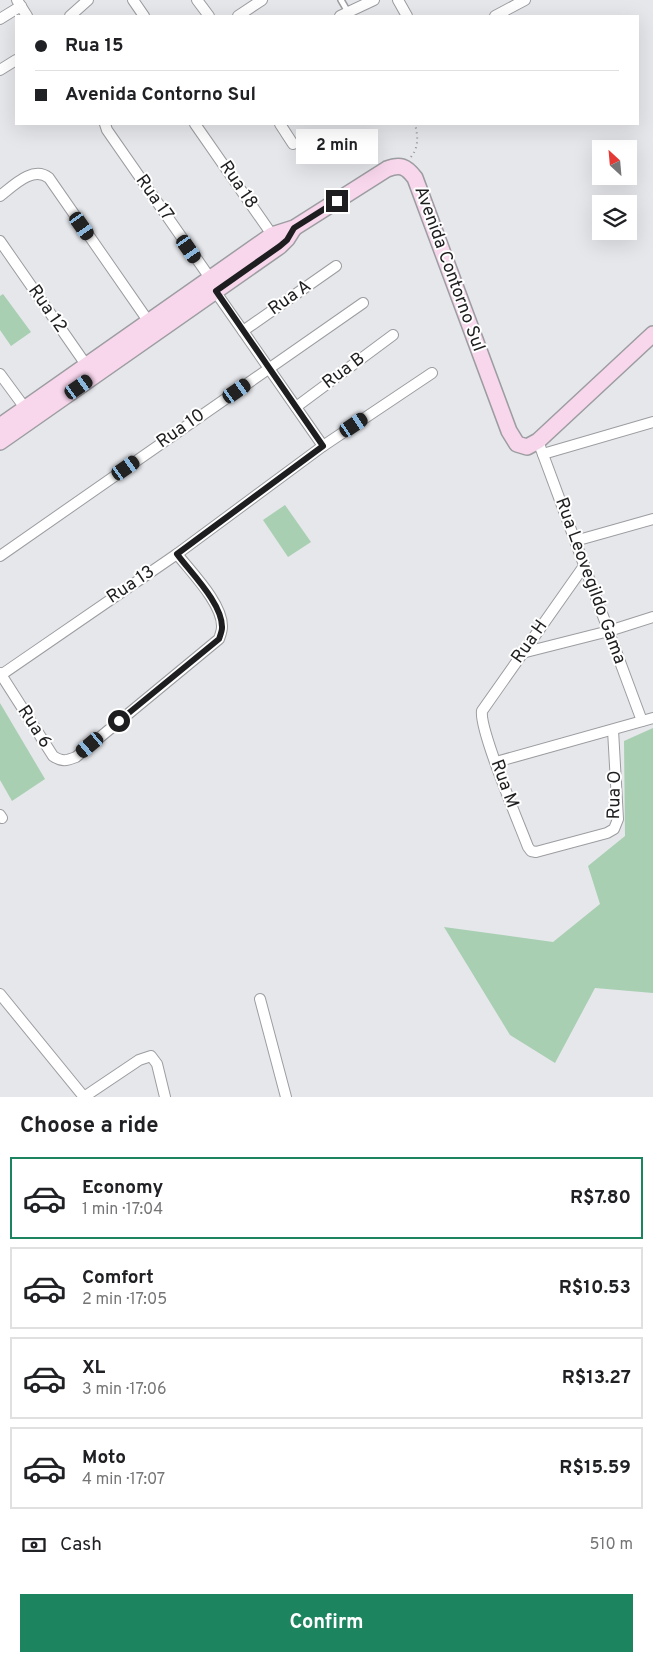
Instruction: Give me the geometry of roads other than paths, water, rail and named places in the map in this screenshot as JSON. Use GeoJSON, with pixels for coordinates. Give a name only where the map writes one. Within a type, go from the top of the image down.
{"type":"FeatureCollection","features":[{"type":"Feature","properties":{"kind":"street"},"geometry":{"type":"LineString","coordinates":[[71,15],[88,0]]}},
{"type":"Feature","properties":{"kind":"street"},"geometry":{"type":"LineString","coordinates":[[132,0],[143,15]]}},
{"type":"Feature","properties":{"kind":"street"},"geometry":{"type":"LineString","coordinates":[[197,0],[208,15]]}},
{"type":"Feature","properties":{"kind":"street"},"geometry":{"type":"LineString","coordinates":[[240,15],[262,0]]}},
{"type":"Feature","properties":{"kind":"street"},"geometry":{"type":"LineString","coordinates":[[344,14],[374,0]]}},
{"type":"Feature","properties":{"kind":"street"},"geometry":{"type":"LineString","coordinates":[[398,0],[406,15]]}},
{"type":"Feature","properties":{"kind":"street"},"geometry":{"type":"LineString","coordinates":[[497,15],[525,0]]}},
{"type":"Feature","properties":{"kind":"street"},"geometry":{"type":"LineString","coordinates":[[0,19],[19,3],[26,15]]}},
{"type":"Feature","properties":{"kind":"street"},"geometry":{"type":"LineString","coordinates":[[0,70],[15,61]]}},
{"type":"Feature","properties":{"kind":"street","name":"Rua 17"},"geometry":{"type":"LineString","coordinates":[[105,125],[268,369],[323,446]]}},
{"type":"Feature","properties":{"kind":"street","name":"Rua 18"},"geometry":{"type":"LineString","coordinates":[[196,125],[276,240]]}},
{"type":"Feature","properties":{"kind":"street"},"geometry":{"type":"LineString","coordinates":[[281,125],[293,144]]}},
{"type":"Feature","properties":{"kind":"street","name":"Avenida Contorno Sul"},"geometry":{"type":"LineString","coordinates":[[0,442],[29,414],[276,240],[287,240],[294,228],[387,169],[396,166],[404,167],[415,178],[513,440],[522,446],[540,447]]}},
{"type":"Feature","properties":{"kind":"street"},"geometry":{"type":"LineString","coordinates":[[0,196],[33,173],[44,174],[49,178],[152,327]]}},
{"type":"Feature","properties":{"kind":"street","name":"Rua 12"},"geometry":{"type":"LineString","coordinates":[[2,247],[90,371]]}},
{"type":"Feature","properties":{"kind":"street","name":"Rua A"},"geometry":{"type":"LineString","coordinates":[[243,331],[336,266]]}},
{"type":"Feature","properties":{"kind":"street","name":"Rua 10"},"geometry":{"type":"LineString","coordinates":[[0,556],[363,303]]}},
{"type":"Feature","properties":{"kind":"street"},"geometry":{"type":"LineString","coordinates":[[540,447],[653,334]]}},
{"type":"Feature","properties":{"kind":"street","name":"Rua B"},"geometry":{"type":"LineString","coordinates":[[296,407],[393,335]]}},
{"type":"Feature","properties":{"kind":"street","name":"Rua 13"},"geometry":{"type":"LineString","coordinates":[[0,674],[177,554],[323,446],[432,373]]}},
{"type":"Feature","properties":{"kind":"street"},"geometry":{"type":"LineString","coordinates":[[0,374],[29,414]]}},
{"type":"Feature","properties":{"kind":"street","name":"Avenida Contorno Sul"},"geometry":{"type":"LineString","coordinates":[[0,426],[29,414]]}},
{"type":"Feature","properties":{"kind":"street"},"geometry":{"type":"LineString","coordinates":[[540,447],[653,422]]}},
{"type":"Feature","properties":{"kind":"street","name":"Rua Leovegildo Gama"},"geometry":{"type":"LineString","coordinates":[[540,447],[642,721]]}},
{"type":"Feature","properties":{"kind":"street"},"geometry":{"type":"LineString","coordinates":[[575,541],[653,519]]}},
{"type":"Feature","properties":{"kind":"street","name":"Rua 6"},"geometry":{"type":"LineString","coordinates":[[0,674],[53,756],[61,761],[68,761],[76,757],[219,639],[222,627],[219,613],[213,600],[177,554]]}},
{"type":"Feature","properties":{"kind":"street","name":"Rua H"},"geometry":{"type":"LineString","coordinates":[[482,720],[484,706],[584,566]]}},
{"type":"Feature","properties":{"kind":"street"},"geometry":{"type":"LineString","coordinates":[[522,653],[609,631],[653,617]]}},
{"type":"Feature","properties":{"kind":"street"},"geometry":{"type":"LineString","coordinates":[[496,762],[653,718]]}},
{"type":"Feature","properties":{"kind":"street","name":"Rua M"},"geometry":{"type":"LineString","coordinates":[[482,720],[528,847]]}},
{"type":"Feature","properties":{"kind":"street","name":"Rua O"},"geometry":{"type":"LineString","coordinates":[[528,847],[536,852],[614,829],[618,819],[614,730]]}},
{"type":"Feature","properties":{"kind":"street"},"geometry":{"type":"LineString","coordinates":[[0,994],[84,1097],[139,1060],[151,1056],[157,1064],[166,1097]]}},
{"type":"Feature","properties":{"kind":"street"},"geometry":{"type":"LineString","coordinates":[[260,999],[286,1097]]}},
{"type":"Feature","properties":{"kind":"lane"},"geometry":{"type":"LineString","coordinates":[[341,0],[344,14]]}}]}
